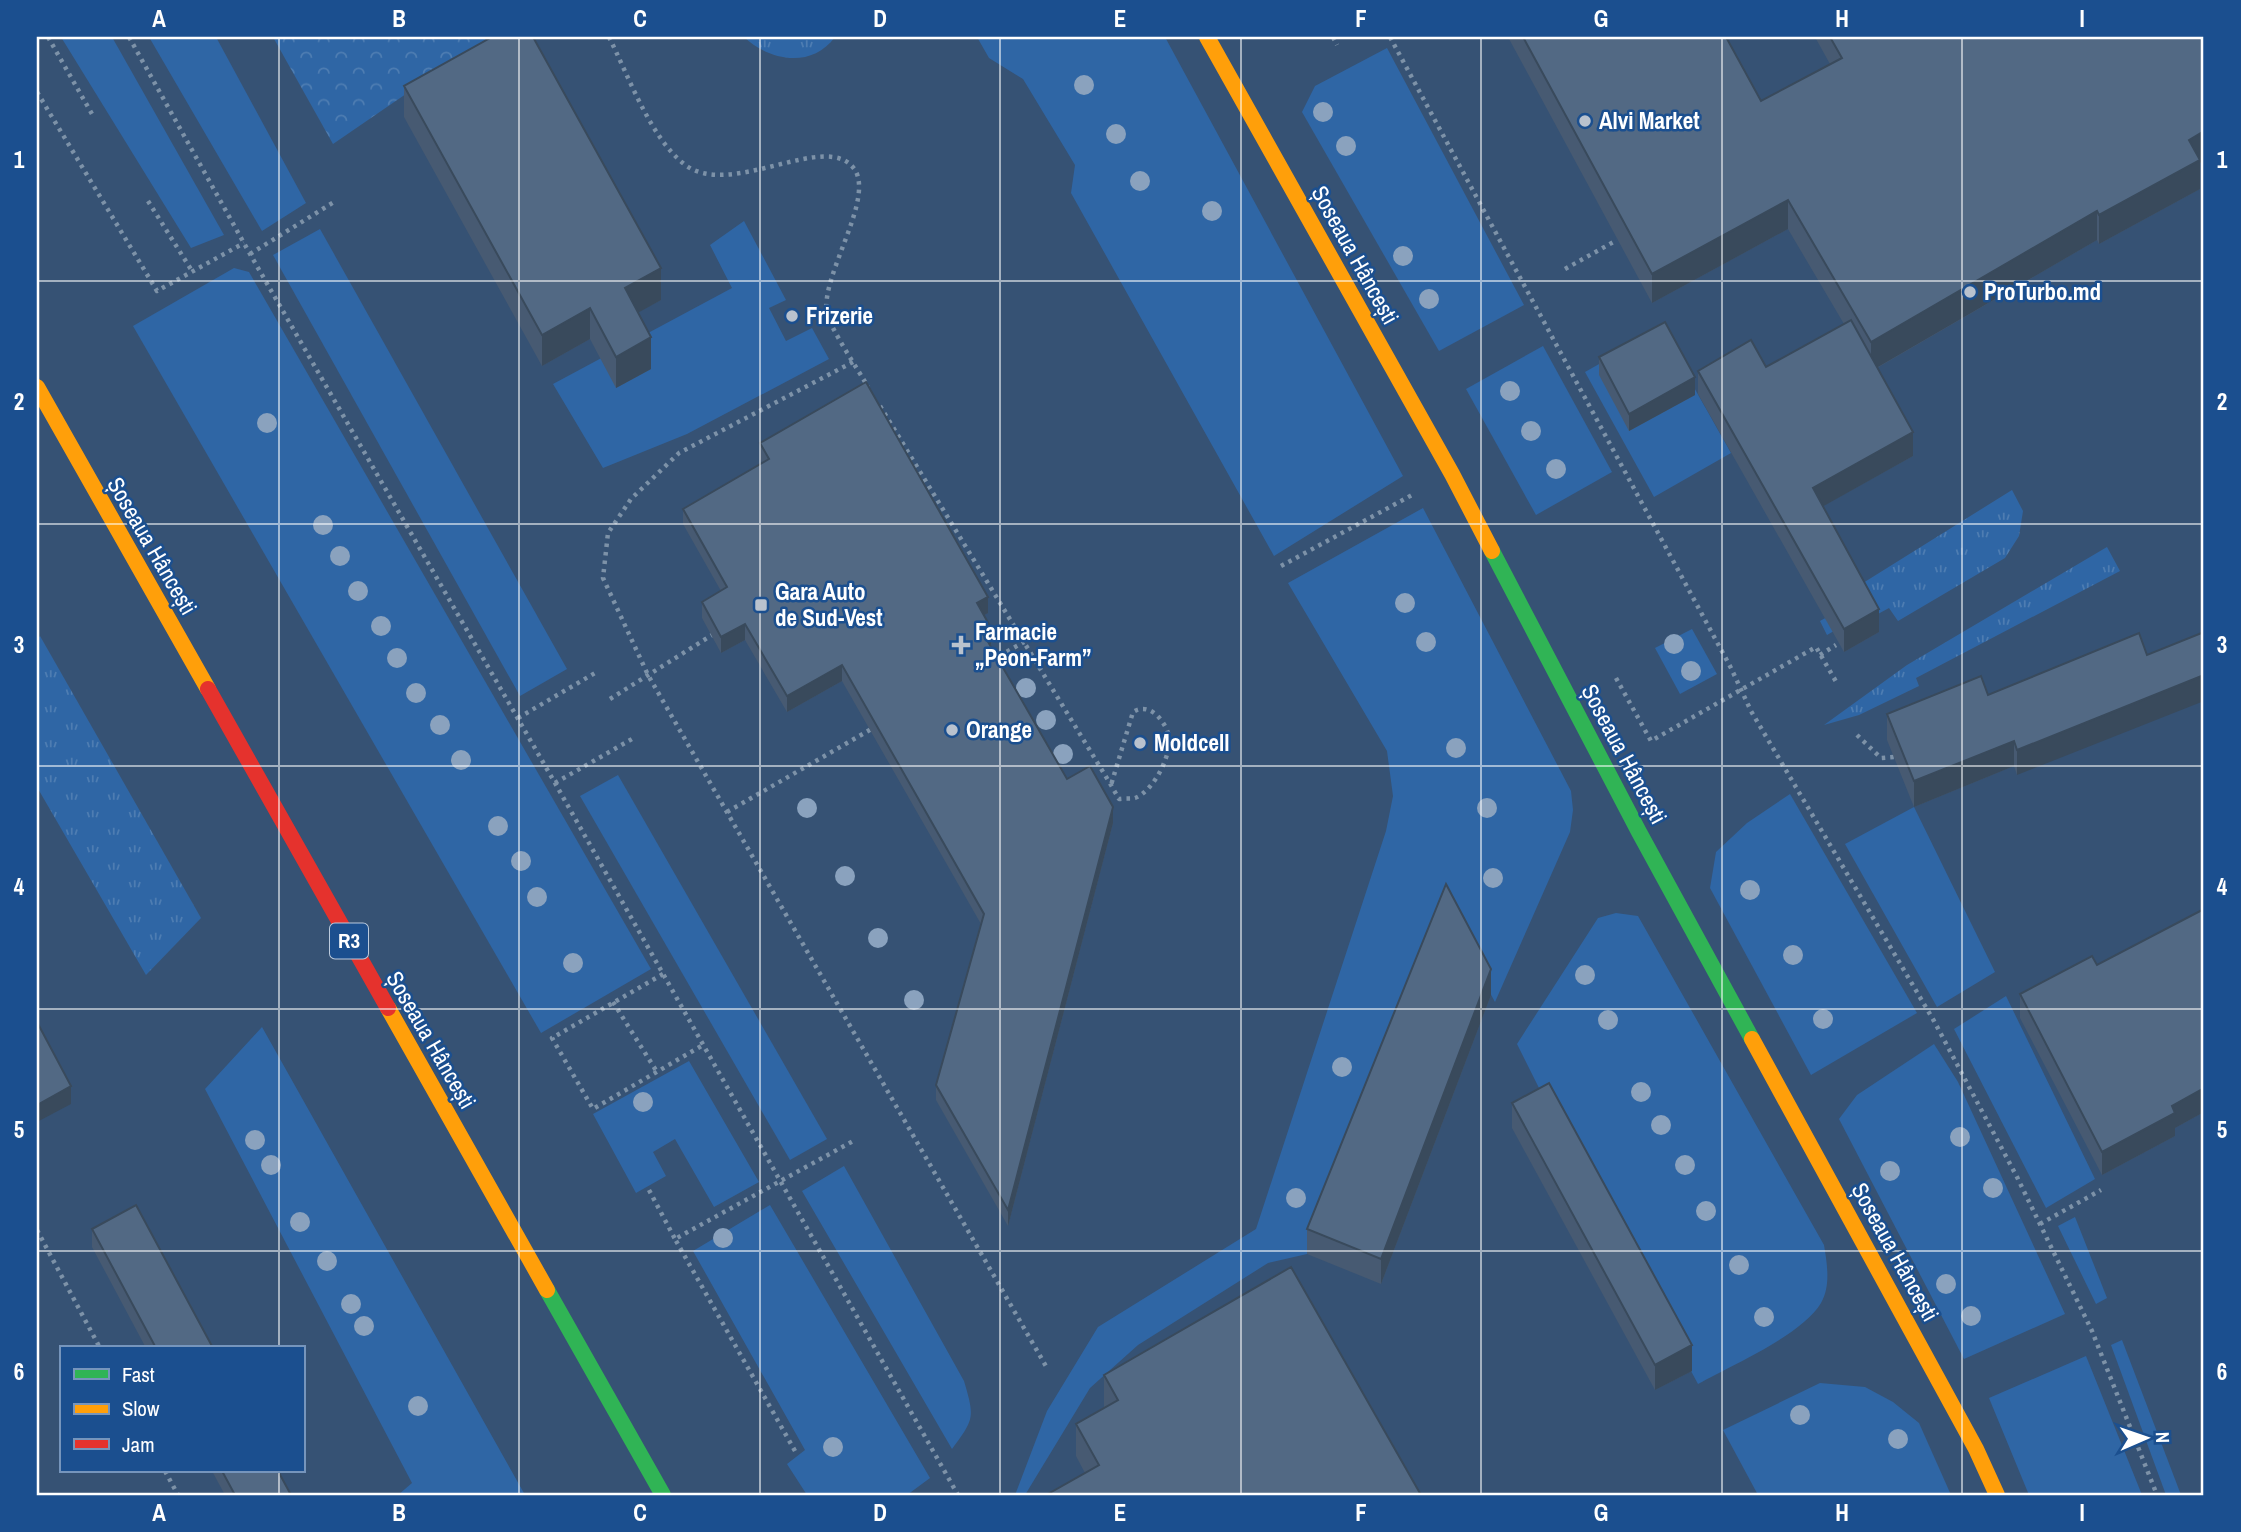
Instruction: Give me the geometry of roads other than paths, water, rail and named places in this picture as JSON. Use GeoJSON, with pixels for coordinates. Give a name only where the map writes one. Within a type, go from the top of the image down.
{"type":"FeatureCollection","features":[{"type":"Feature","properties":{"kind":"main road","name":"Șoseaua Hâncești"},"geometry":{"type":"LineString","coordinates":[[1207,37],[1452,474],[1646,844],[1976,1449],[1997,1495]]}},
{"type":"Feature","properties":{"kind":"main road","name":"Șoseaua Hâncești"},"geometry":{"type":"LineString","coordinates":[[37,387],[663,1495]]}},
{"type":"Feature","properties":{"kind":"place","name":"Alvi Market"},"geometry":{"type":"Point","coordinates":[1585,121]}},
{"type":"Feature","properties":{"kind":"place","name":"ProTurbo.md"},"geometry":{"type":"Point","coordinates":[1970,292]}},
{"type":"Feature","properties":{"kind":"place","name":"Frizerie"},"geometry":{"type":"Point","coordinates":[792,316]}},
{"type":"Feature","properties":{"kind":"place","name":"Gara Auto de Sud-Vest"},"geometry":{"type":"Point","coordinates":[761,605]}},
{"type":"Feature","properties":{"kind":"place","name":"Farmacie „Peon-Farm”"},"geometry":{"type":"Point","coordinates":[961,645]}},
{"type":"Feature","properties":{"kind":"place","name":"Orange"},"geometry":{"type":"Point","coordinates":[952,730]}},
{"type":"Feature","properties":{"kind":"place","name":"Moldcell"},"geometry":{"type":"Point","coordinates":[1140,743]}}]}
